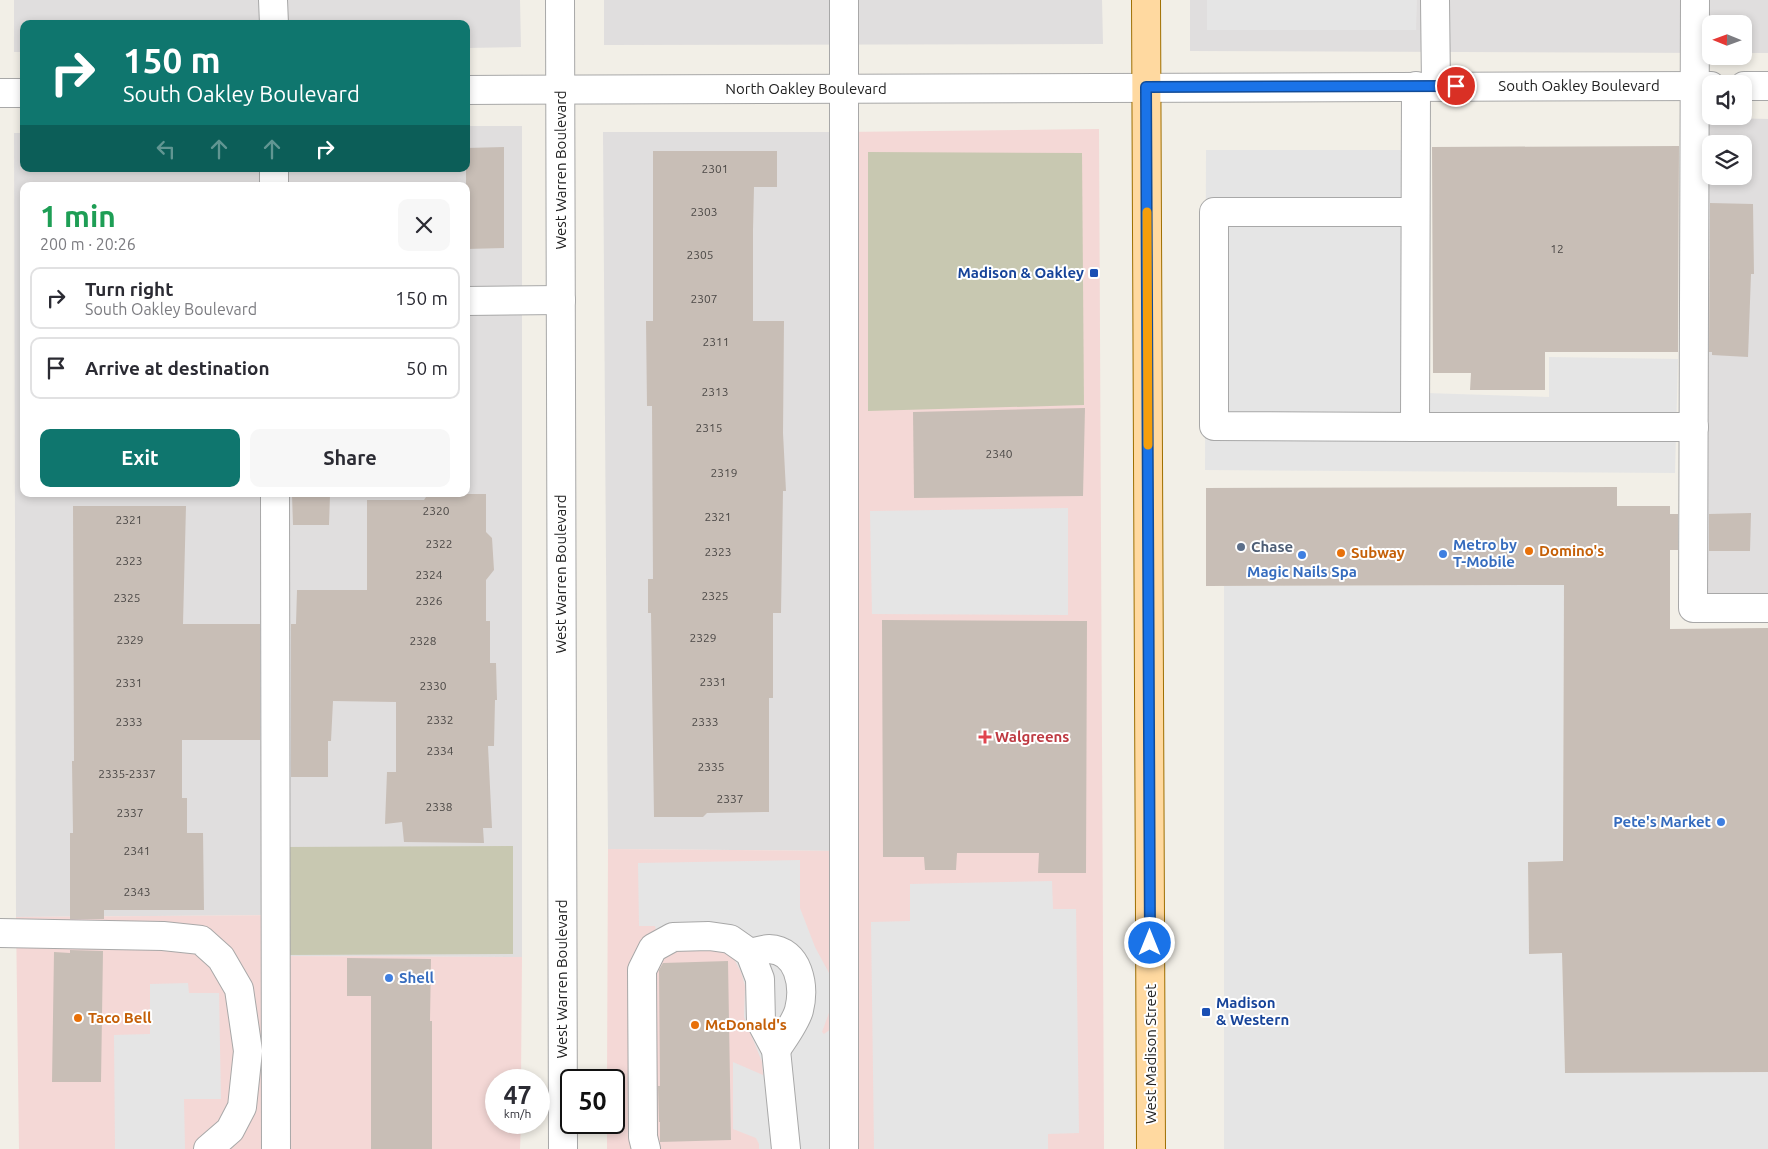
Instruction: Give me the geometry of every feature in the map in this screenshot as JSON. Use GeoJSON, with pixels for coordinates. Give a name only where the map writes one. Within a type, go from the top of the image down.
{"type":"FeatureCollection","features":[{"type":"Feature","properties":{"kind":"main road","name":"West Madison Street"},"geometry":{"type":"LineString","coordinates":[[1146,0],[1151,1149]]}},
{"type":"Feature","properties":{"kind":"street"},"geometry":{"type":"LineString","coordinates":[[274,0],[274,20]]}},
{"type":"Feature","properties":{"kind":"street","name":"West Warren Boulevard"},"geometry":{"type":"LineString","coordinates":[[560,0],[563,1149]]}},
{"type":"Feature","properties":{"kind":"street"},"geometry":{"type":"LineString","coordinates":[[844,0],[844,1149]]}},
{"type":"Feature","properties":{"kind":"street"},"geometry":{"type":"LineString","coordinates":[[1415,427],[1415,212],[1435,0]]}},
{"type":"Feature","properties":{"kind":"street"},"geometry":{"type":"LineString","coordinates":[[1695,0],[1702,75]]}},
{"type":"Feature","properties":{"kind":"street","name":"South Oakley Boulevard"},"geometry":{"type":"LineString","coordinates":[[1146,87],[1702,86]]}},
{"type":"Feature","properties":{"kind":"street"},"geometry":{"type":"LineString","coordinates":[[1752,86],[1768,86]]}},
{"type":"Feature","properties":{"kind":"street","name":"North Oakley Boulevard"},"geometry":{"type":"LineString","coordinates":[[470,90],[1146,87]]}},
{"type":"Feature","properties":{"kind":"street"},"geometry":{"type":"LineString","coordinates":[[0,93],[20,93]]}},
{"type":"Feature","properties":{"kind":"street"},"geometry":{"type":"LineString","coordinates":[[1702,124],[1694,427],[1693,608],[1768,608]]}},
{"type":"Feature","properties":{"kind":"street"},"geometry":{"type":"LineString","coordinates":[[1415,212],[1214,212],[1214,426],[1694,427]]}},
{"type":"Feature","properties":{"kind":"street"},"geometry":{"type":"LineString","coordinates":[[470,301],[561,300]]}},
{"type":"Feature","properties":{"kind":"street"},"geometry":{"type":"LineString","coordinates":[[275,497],[276,1149]]}},
{"type":"Feature","properties":{"kind":"street"},"geometry":{"type":"LineString","coordinates":[[0,933],[163,936],[201,940],[221,958],[239,989],[248,1051],[242,1108],[230,1130],[208,1149]]}},
{"type":"Feature","properties":{"kind":"street"},"geometry":{"type":"LineString","coordinates":[[646,1149],[643,1137],[642,970],[653,948],[673,937],[709,936],[730,940],[750,953],[760,978],[761,1022],[776,1050],[786,1149]]}},
{"type":"Feature","properties":{"kind":"street"},"geometry":{"type":"LineString","coordinates":[[750,953],[770,949],[789,956],[797,968],[802,987],[799,1011],[776,1050]]}},
{"type":"Feature","properties":{"kind":"shaded area"},"geometry":{"type":"Polygon","coordinates":[[[14,0],[520,0],[521,47],[470,48],[470,20],[20,20],[20,52],[14,52],[14,0]]]}},
{"type":"Feature","properties":{"kind":"shaded area"},"geometry":{"type":"Polygon","coordinates":[[[604,0],[1102,0],[1103,44],[604,45],[604,0]]]}},
{"type":"Feature","properties":{"kind":"shaded area"},"geometry":{"type":"Polygon","coordinates":[[[1190,0],[1768,0],[1768,53],[1752,53],[1752,15],[1702,15],[1702,53],[1190,51],[1190,0]]]}},
{"type":"Feature","properties":{"kind":"shaded area"},"geometry":{"type":"Polygon","coordinates":[[[1207,0],[1417,0],[1416,30],[1207,30],[1207,0]]]}},
{"type":"Feature","properties":{"kind":"shaded area"},"geometry":{"type":"Polygon","coordinates":[[[1695,117],[1702,117],[1702,125],[1752,125],[1752,119],[1768,119],[1768,608],[1693,608],[1695,117]]]}},
{"type":"Feature","properties":{"kind":"shaded area"},"geometry":{"type":"Polygon","coordinates":[[[470,126],[522,126],[522,957],[276,956],[275,915],[16,917],[14,133],[20,133],[20,172],[470,172],[470,126]]]}},
{"type":"Feature","properties":{"kind":"shaded area"},"geometry":{"type":"Polygon","coordinates":[[[1099,129],[1104,1149],[607,1149],[607,1134],[625,1134],[625,1069],[607,1069],[608,849],[844,851],[844,132],[1099,129]]]}},
{"type":"Feature","properties":{"kind":"shaded area"},"geometry":{"type":"Polygon","coordinates":[[[603,132],[844,132],[844,851],[608,849],[603,132]]]}},
{"type":"Feature","properties":{"kind":"shaded area"},"geometry":{"type":"Polygon","coordinates":[[[1206,150],[1427,150],[1426,393],[1549,397],[1549,357],[1678,359],[1675,473],[1205,470],[1206,150]]]}},
{"type":"Feature","properties":{"kind":"shaded area"},"geometry":{"type":"Polygon","coordinates":[[[868,152],[1082,153],[1084,405],[868,411],[868,152]]]}},
{"type":"Feature","properties":{"kind":"shaded area"},"geometry":{"type":"Polygon","coordinates":[[[1068,508],[1068,615],[872,614],[870,511],[1068,508]]]}},
{"type":"Feature","properties":{"kind":"shaded area"},"geometry":{"type":"Polygon","coordinates":[[[1564,585],[1563,861],[1528,862],[1529,954],[1562,953],[1565,1073],[1768,1072],[1768,1149],[1224,1149],[1224,586],[1564,585]]]}},
{"type":"Feature","properties":{"kind":"shaded area"},"geometry":{"type":"Polygon","coordinates":[[[513,846],[513,954],[283,955],[284,847],[513,846]]]}},
{"type":"Feature","properties":{"kind":"shaded area"},"geometry":{"type":"Polygon","coordinates":[[[800,860],[800,908],[815,947],[829,973],[831,991],[830,1010],[822,1032],[824,1034],[835,1026],[837,1149],[759,1149],[756,1138],[733,1129],[733,1062],[763,1075],[762,1062],[744,1017],[745,986],[741,972],[733,957],[716,949],[660,946],[655,926],[639,926],[638,863],[800,860]]]}},
{"type":"Feature","properties":{"kind":"shaded area"},"geometry":{"type":"Polygon","coordinates":[[[1052,881],[1053,909],[1076,909],[1079,1133],[1048,1134],[1048,1149],[874,1149],[871,922],[910,921],[910,884],[1052,881]]]}},
{"type":"Feature","properties":{"kind":"shaded area"},"geometry":{"type":"Polygon","coordinates":[[[276,915],[276,956],[522,957],[521,1069],[485,1069],[485,1134],[521,1134],[520,1149],[19,1149],[16,917],[276,915]]]}},
{"type":"Feature","properties":{"kind":"shaded area"},"geometry":{"type":"Polygon","coordinates":[[[188,983],[189,993],[219,993],[221,1099],[184,1099],[185,1149],[115,1149],[114,1035],[150,1034],[150,984],[188,983]]]}},
{"type":"Feature","properties":{"kind":"building"},"geometry":{"type":"Polygon","coordinates":[[[1679,146],[1678,352],[1545,352],[1545,390],[1470,390],[1471,373],[1433,373],[1432,147],[1679,146]]]}},
{"type":"Feature","properties":{"kind":"building"},"geometry":{"type":"Polygon","coordinates":[[[504,147],[504,248],[470,249],[470,182],[466,182],[466,172],[470,172],[470,148],[504,147]]]}},
{"type":"Feature","properties":{"kind":"building"},"geometry":{"type":"Polygon","coordinates":[[[653,151],[777,151],[777,187],[754,187],[753,230],[753,321],[784,321],[783,433],[786,491],[783,491],[781,613],[773,613],[773,698],[769,698],[769,812],[707,813],[703,817],[654,817],[651,613],[648,613],[648,579],[653,579],[652,406],[647,406],[646,321],[653,321],[653,151]]]}},
{"type":"Feature","properties":{"kind":"building"},"geometry":{"type":"Polygon","coordinates":[[[1710,203],[1753,204],[1754,274],[1751,274],[1748,357],[1712,355],[1712,352],[1709,352],[1710,203]]]}},
{"type":"Feature","properties":{"kind":"building"},"geometry":{"type":"Polygon","coordinates":[[[1085,408],[1083,496],[914,498],[913,412],[1085,408]]]}},
{"type":"Feature","properties":{"kind":"building"},"geometry":{"type":"Polygon","coordinates":[[[1617,487],[1617,506],[1670,506],[1670,514],[1678,514],[1678,550],[1670,550],[1670,629],[1768,628],[1768,1072],[1565,1073],[1562,953],[1529,954],[1528,862],[1563,861],[1564,585],[1206,586],[1206,488],[1617,487]]]}},
{"type":"Feature","properties":{"kind":"building"},"geometry":{"type":"Polygon","coordinates":[[[470,494],[486,494],[486,532],[492,538],[494,570],[486,580],[486,621],[490,621],[490,663],[496,663],[497,700],[495,700],[494,746],[488,746],[492,828],[483,828],[484,843],[404,842],[402,822],[385,824],[387,772],[396,772],[396,702],[333,701],[331,741],[328,741],[328,777],[291,777],[291,624],[296,624],[297,590],[367,590],[367,500],[424,500],[426,497],[470,497],[470,494]]]}},
{"type":"Feature","properties":{"kind":"building"},"geometry":{"type":"Polygon","coordinates":[[[292,497],[330,497],[329,525],[293,525],[292,497]]]}},
{"type":"Feature","properties":{"kind":"building"},"geometry":{"type":"Polygon","coordinates":[[[73,506],[186,506],[183,624],[260,624],[260,740],[182,740],[182,798],[187,798],[187,833],[203,833],[204,910],[104,910],[104,919],[70,919],[70,833],[73,833],[72,761],[74,761],[73,506]]]}},
{"type":"Feature","properties":{"kind":"building"},"geometry":{"type":"Polygon","coordinates":[[[1751,513],[1750,551],[1709,551],[1709,514],[1751,513]]]}},
{"type":"Feature","properties":{"kind":"building","name":"Walgreens"},"geometry":{"type":"Polygon","coordinates":[[[882,620],[1087,621],[1086,873],[1038,873],[1039,853],[957,853],[956,870],[925,870],[924,857],[883,857],[882,620]]]}},
{"type":"Feature","properties":{"kind":"building","name":"Taco Bell"},"geometry":{"type":"Polygon","coordinates":[[[70,950],[103,951],[101,1082],[52,1082],[54,952],[70,953],[70,950]]]}},
{"type":"Feature","properties":{"kind":"building","name":"Shell"},"geometry":{"type":"Polygon","coordinates":[[[347,958],[431,959],[432,1149],[371,1149],[371,996],[347,996],[347,958]]]}},
{"type":"Feature","properties":{"kind":"building","name":"McDonald's"},"geometry":{"type":"Polygon","coordinates":[[[728,961],[731,1140],[660,1142],[658,1086],[660,1086],[659,970],[663,963],[728,961]]]}},
{"type":"Feature","properties":{"kind":"slow traffic"},"geometry":{"type":"LineString","coordinates":[[1147,212],[1148,445]]}},
{"type":"Feature","properties":{"kind":"place","name":"Madison & Oakley"},"geometry":{"type":"Point","coordinates":[1094,273]}},
{"type":"Feature","properties":{"kind":"place","name":"Chase"},"geometry":{"type":"Point","coordinates":[1241,547]}},
{"type":"Feature","properties":{"kind":"place","name":"Domino's"},"geometry":{"type":"Point","coordinates":[1529,551]}},
{"type":"Feature","properties":{"kind":"place","name":"Subway"},"geometry":{"type":"Point","coordinates":[1341,553]}},
{"type":"Feature","properties":{"kind":"place","name":"Metro by T-Mobile"},"geometry":{"type":"Point","coordinates":[1443,554]}},
{"type":"Feature","properties":{"kind":"place","name":"Magic Nails Spa"},"geometry":{"type":"Point","coordinates":[1302,555]}},
{"type":"Feature","properties":{"kind":"place","name":"Walgreens"},"geometry":{"type":"Point","coordinates":[985,737]}},
{"type":"Feature","properties":{"kind":"place","name":"Pete's Market"},"geometry":{"type":"Point","coordinates":[1721,822]}},
{"type":"Feature","properties":{"kind":"place","name":"Shell"},"geometry":{"type":"Point","coordinates":[389,978]}},
{"type":"Feature","properties":{"kind":"place","name":"Madison & Western"},"geometry":{"type":"Point","coordinates":[1206,1012]}},
{"type":"Feature","properties":{"kind":"place","name":"Taco Bell"},"geometry":{"type":"Point","coordinates":[78,1018]}},
{"type":"Feature","properties":{"kind":"place","name":"McDonald's"},"geometry":{"type":"Point","coordinates":[695,1025]}},
{"type":"Feature","properties":{"kind":"route"},"geometry":{"type":"LineString","coordinates":[[1150,943],[1146,87],[1456,86]]}}]}
